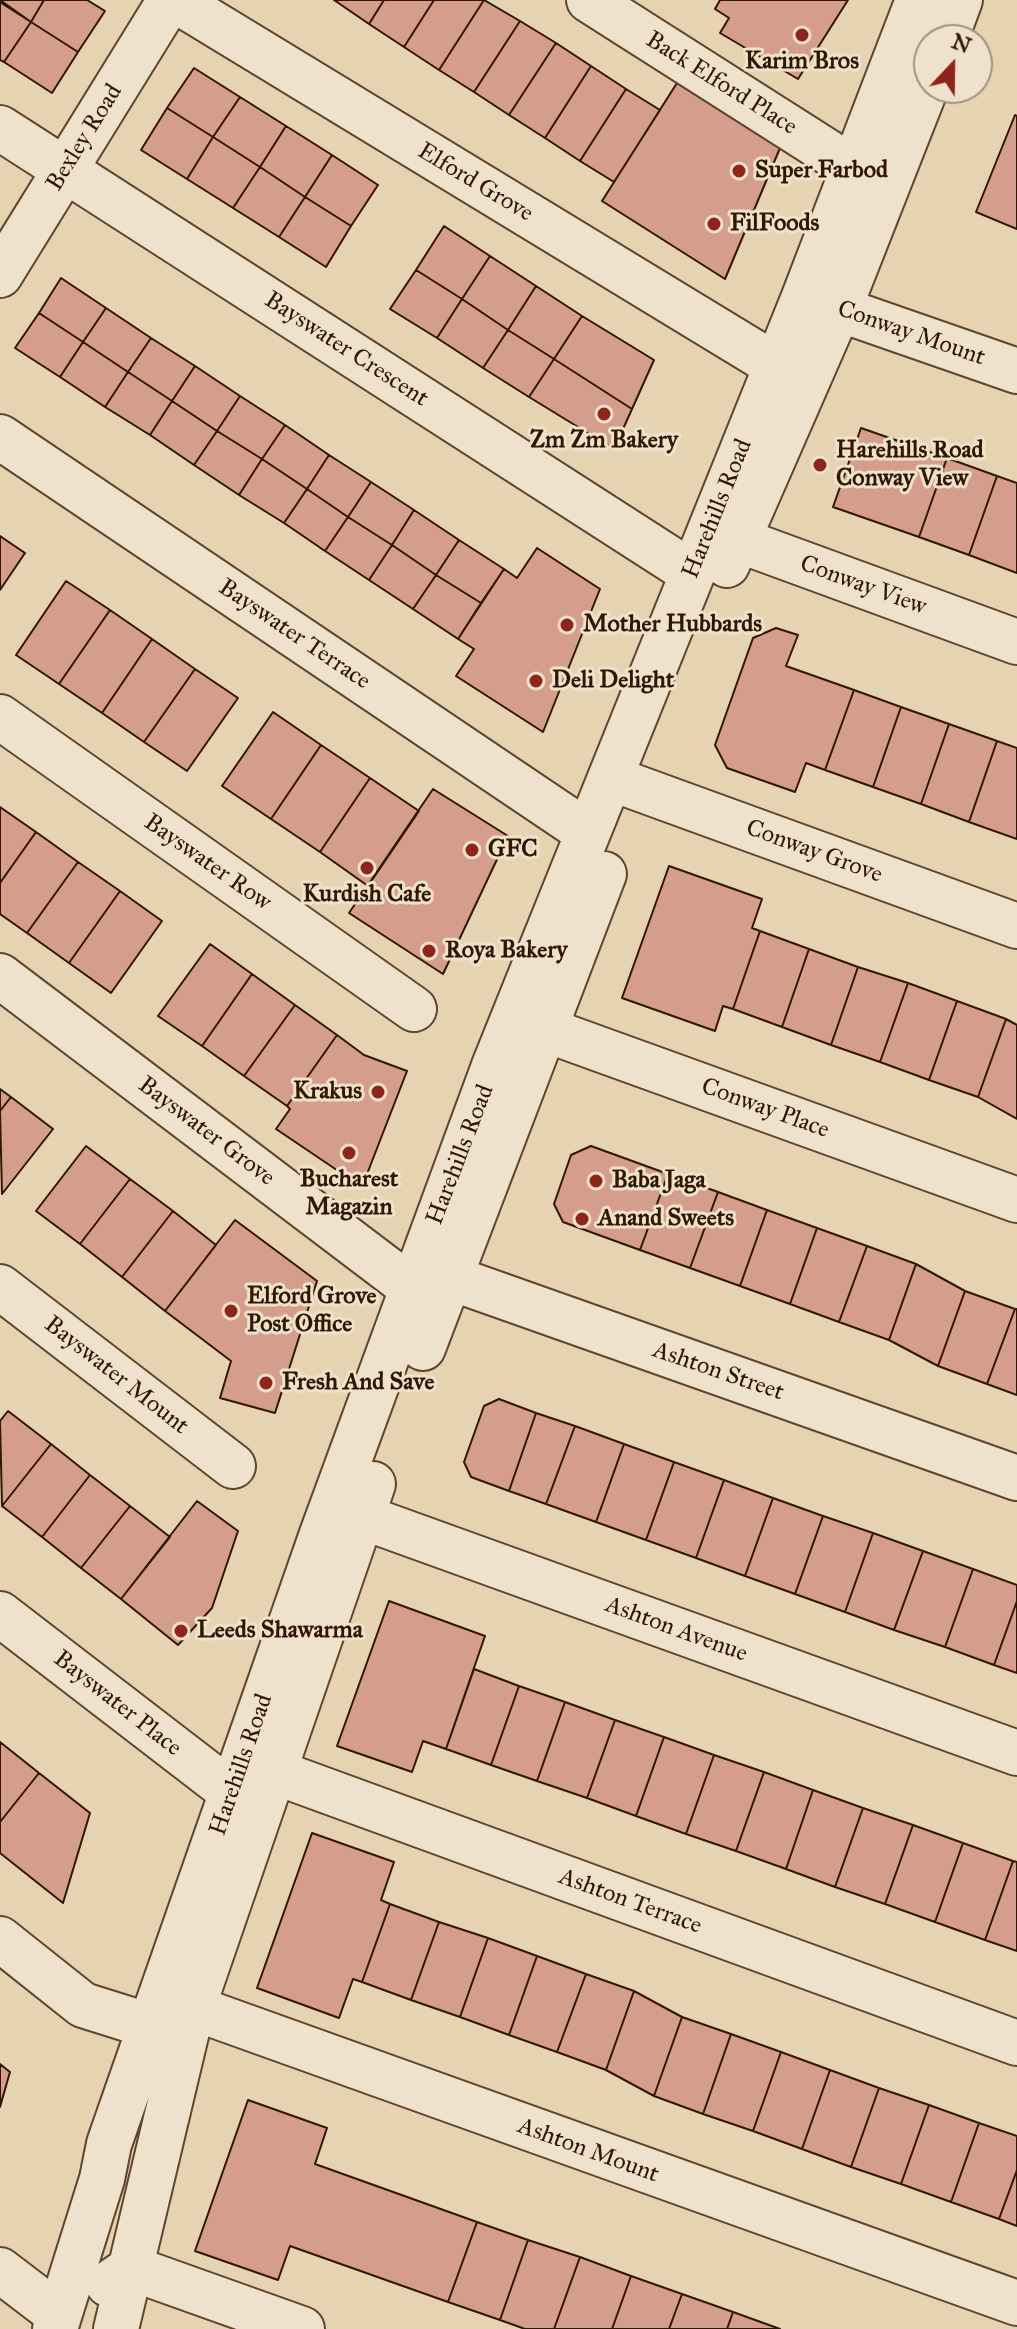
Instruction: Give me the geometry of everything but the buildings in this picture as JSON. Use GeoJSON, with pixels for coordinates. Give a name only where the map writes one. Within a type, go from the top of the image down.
{"type":"FeatureCollection","features":[{"type":"Feature","properties":{"kind":"street","name":"Bexley Road"},"geometry":{"type":"LineString","coordinates":[[0,275],[172,0]]}},
{"type":"Feature","properties":{"kind":"street","name":"Elford Grove"},"geometry":{"type":"LineString","coordinates":[[172,0],[775,365]]}},
{"type":"Feature","properties":{"kind":"street","name":"Back Elford Place"},"geometry":{"type":"LineString","coordinates":[[589,0],[853,168]]}},
{"type":"Feature","properties":{"kind":"street","name":"Harehills Road"},"geometry":{"type":"LineString","coordinates":[[529,1024],[588,833],[624,783],[692,573],[723,534],[775,365],[821,303],[853,168],[918,0]]}},
{"type":"Feature","properties":{"kind":"street"},"geometry":{"type":"LineString","coordinates":[[951,24],[960,0]]}},
{"type":"Feature","properties":{"kind":"street","name":"Harehills Road"},"geometry":{"type":"LineString","coordinates":[[57,2322],[102,2179],[109,2144],[167,2011],[249,1775],[348,1512],[427,1277],[723,534],[821,303],[917,104]]}},
{"type":"Feature","properties":{"kind":"street","name":"Bayswater Crescent"},"geometry":{"type":"LineString","coordinates":[[0,128],[692,573]]}},
{"type":"Feature","properties":{"kind":"street","name":"Conway Mount"},"geometry":{"type":"LineString","coordinates":[[821,303],[1017,371]]}},
{"type":"Feature","properties":{"kind":"street","name":"Bayswater Terrace"},"geometry":{"type":"LineString","coordinates":[[0,437],[588,833]]}},
{"type":"Feature","properties":{"kind":"street","name":"Conway View"},"geometry":{"type":"LineString","coordinates":[[723,534],[1017,642]]}},
{"type":"Feature","properties":{"kind":"street","name":"Bayswater Row"},"geometry":{"type":"LineString","coordinates":[[0,717],[414,1009]]}},
{"type":"Feature","properties":{"kind":"street","name":"Conway Grove"},"geometry":{"type":"LineString","coordinates":[[624,783],[1017,926]]}},
{"type":"Feature","properties":{"kind":"street","name":"Bayswater Grove"},"geometry":{"type":"LineString","coordinates":[[0,976],[427,1277]]}},
{"type":"Feature","properties":{"kind":"street","name":"Conway Place"},"geometry":{"type":"LineString","coordinates":[[529,1024],[1017,1200]]}},
{"type":"Feature","properties":{"kind":"street","name":"Ashton Street"},"geometry":{"type":"LineString","coordinates":[[427,1277],[526,1304],[1017,1478]]}},
{"type":"Feature","properties":{"kind":"street","name":"Bayswater Mount"},"geometry":{"type":"LineString","coordinates":[[0,1287],[233,1466]]}},
{"type":"Feature","properties":{"kind":"street","name":"Ashton Avenue"},"geometry":{"type":"LineString","coordinates":[[348,1512],[1017,1753]]}},
{"type":"Feature","properties":{"kind":"street","name":"Bayswater Place"},"geometry":{"type":"LineString","coordinates":[[0,1614],[249,1775]]}},
{"type":"Feature","properties":{"kind":"street","name":"Ashton Terrace"},"geometry":{"type":"LineString","coordinates":[[249,1775],[1017,2043]]}},
{"type":"Feature","properties":{"kind":"street","name":"Ashton Mount"},"geometry":{"type":"LineString","coordinates":[[0,1939],[83,2005],[167,2011],[297,2048],[1017,2303]]}},
{"type":"Feature","properties":{"kind":"street","name":"Harehills Road"},"geometry":{"type":"LineString","coordinates":[[116,2329],[131,2268],[167,2011]]}},
{"type":"Feature","properties":{"kind":"street"},"geometry":{"type":"LineString","coordinates":[[0,2270],[57,2322],[131,2268],[302,2329]]}},
{"type":"Feature","properties":{"kind":"place","name":"Karim Bros"},"geometry":{"type":"Point","coordinates":[802,35]}},
{"type":"Feature","properties":{"kind":"place","name":"Super Farbod"},"geometry":{"type":"Point","coordinates":[739,171]}},
{"type":"Feature","properties":{"kind":"place","name":"FilFoods"},"geometry":{"type":"Point","coordinates":[714,224]}},
{"type":"Feature","properties":{"kind":"place","name":"Zm Zm Bakery"},"geometry":{"type":"Point","coordinates":[604,414]}},
{"type":"Feature","properties":{"kind":"place","name":"Harehills Road Conway View"},"geometry":{"type":"Point","coordinates":[820,465]}},
{"type":"Feature","properties":{"kind":"place","name":"Mother Hubbards"},"geometry":{"type":"Point","coordinates":[567,625]}},
{"type":"Feature","properties":{"kind":"place","name":"Deli Delight"},"geometry":{"type":"Point","coordinates":[536,681]}},
{"type":"Feature","properties":{"kind":"place","name":"GFC"},"geometry":{"type":"Point","coordinates":[472,850]}},
{"type":"Feature","properties":{"kind":"place","name":"Kurdish Cafe"},"geometry":{"type":"Point","coordinates":[367,868]}},
{"type":"Feature","properties":{"kind":"place","name":"Roya Bakery"},"geometry":{"type":"Point","coordinates":[429,951]}},
{"type":"Feature","properties":{"kind":"place","name":"Krakus"},"geometry":{"type":"Point","coordinates":[378,1092]}},
{"type":"Feature","properties":{"kind":"place","name":"Bucharest Magazin"},"geometry":{"type":"Point","coordinates":[349,1153]}},
{"type":"Feature","properties":{"kind":"place","name":"Baba Jaga"},"geometry":{"type":"Point","coordinates":[596,1181]}},
{"type":"Feature","properties":{"kind":"place","name":"Anand Sweets"},"geometry":{"type":"Point","coordinates":[582,1219]}},
{"type":"Feature","properties":{"kind":"place","name":"Elford Grove Post Office"},"geometry":{"type":"Point","coordinates":[231,1311]}},
{"type":"Feature","properties":{"kind":"place","name":"Fresh And Save"},"geometry":{"type":"Point","coordinates":[266,1383]}},
{"type":"Feature","properties":{"kind":"place","name":"Leeds Shawarma"},"geometry":{"type":"Point","coordinates":[181,1631]}}]}
